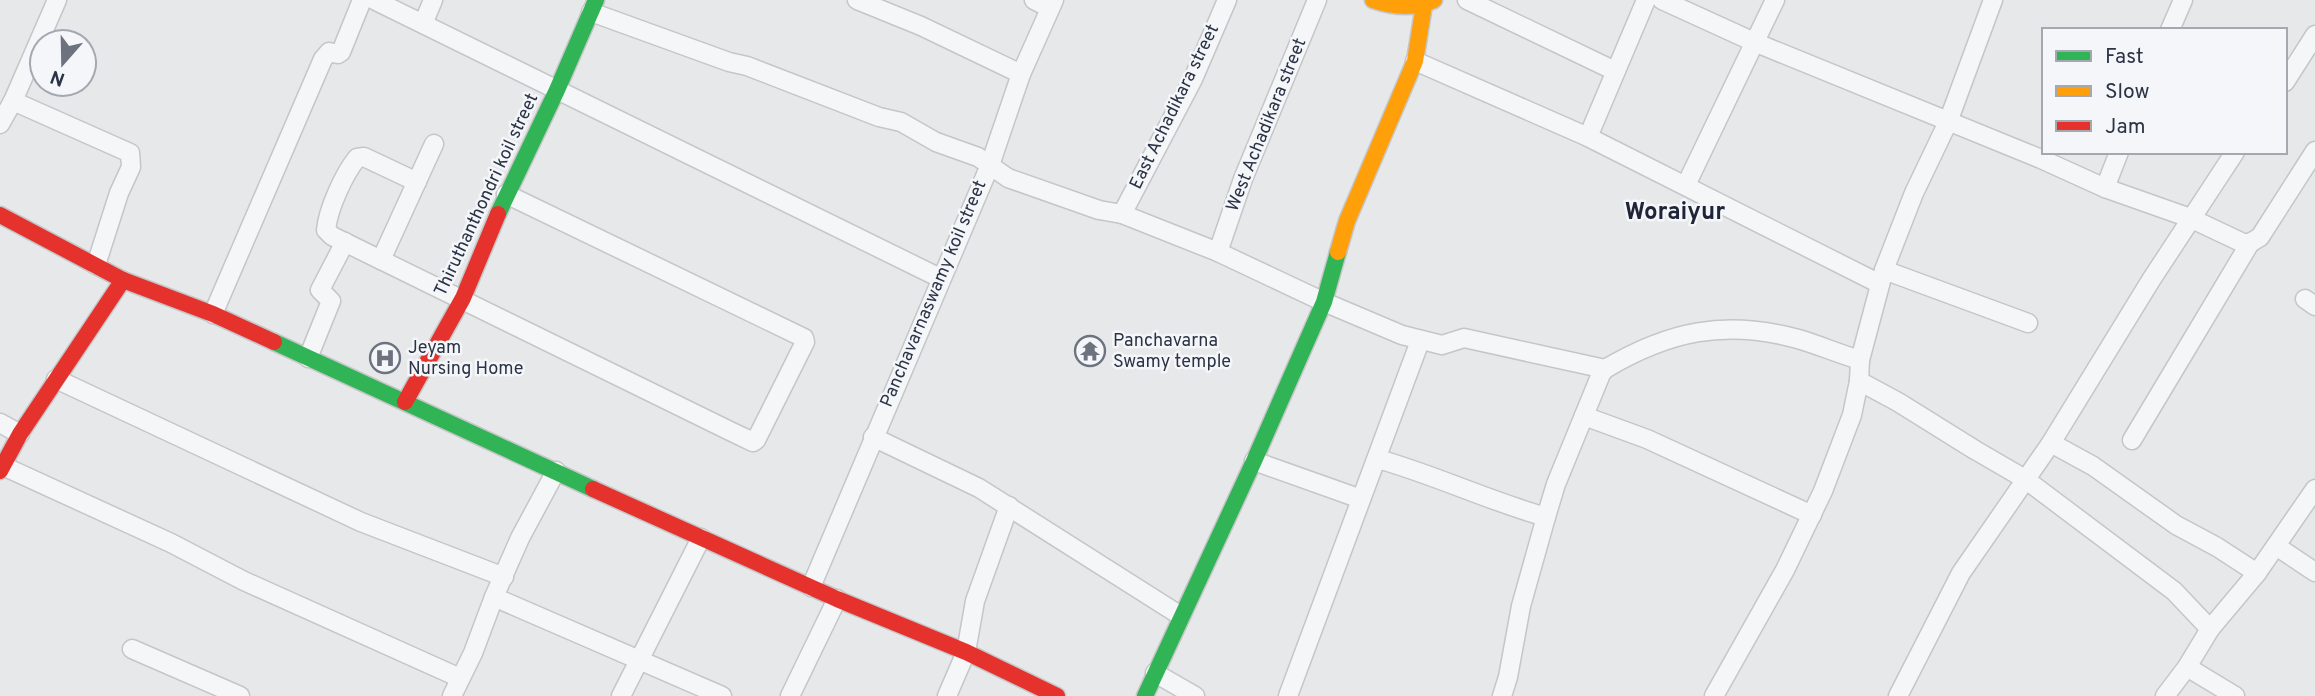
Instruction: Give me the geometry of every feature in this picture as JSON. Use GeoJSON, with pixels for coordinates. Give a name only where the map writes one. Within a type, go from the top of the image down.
{"type":"FeatureCollection","features":[{"type":"Feature","properties":{"kind":"street"},"geometry":{"type":"LineString","coordinates":[[0,124],[13,101],[57,0]]}},
{"type":"Feature","properties":{"kind":"street"},"geometry":{"type":"LineString","coordinates":[[213,314],[323,59],[329,52],[341,52],[362,0]]}},
{"type":"Feature","properties":{"kind":"street"},"geometry":{"type":"LineString","coordinates":[[374,0],[940,278]]}},
{"type":"Feature","properties":{"kind":"street"},"geometry":{"type":"LineString","coordinates":[[424,24],[433,0]]}},
{"type":"Feature","properties":{"kind":"street"},"geometry":{"type":"LineString","coordinates":[[858,0],[921,26],[1021,74]]}},
{"type":"Feature","properties":{"kind":"street","name":"East Achadikara street"},"geometry":{"type":"LineString","coordinates":[[1122,214],[1193,79],[1227,0]]}},
{"type":"Feature","properties":{"kind":"street","name":"West Achadikara street"},"geometry":{"type":"LineString","coordinates":[[1218,251],[1243,179],[1317,0]]}},
{"type":"Feature","properties":{"kind":"street"},"geometry":{"type":"LineString","coordinates":[[1373,0],[1398,6],[1429,2]]}},
{"type":"Feature","properties":{"kind":"street"},"geometry":{"type":"LineString","coordinates":[[1467,0],[1615,71]]}},
{"type":"Feature","properties":{"kind":"street"},"geometry":{"type":"LineString","coordinates":[[1588,136],[1646,0]]}},
{"type":"Feature","properties":{"kind":"street"},"geometry":{"type":"LineString","coordinates":[[1662,0],[1754,42],[2041,159],[2105,188],[2190,218],[2243,243],[2250,243]]}},
{"type":"Feature","properties":{"kind":"street"},"geometry":{"type":"LineString","coordinates":[[1686,185],[1775,0]]}},
{"type":"Feature","properties":{"kind":"street"},"geometry":{"type":"LineString","coordinates":[[1714,696],[1785,570],[1824,492],[1852,415],[1860,360],[1882,277],[1914,193],[1948,121],[1993,0]]}},
{"type":"Feature","properties":{"kind":"street"},"geometry":{"type":"LineString","coordinates":[[2171,28],[2183,0]]}},
{"type":"Feature","properties":{"kind":"street"},"geometry":{"type":"LineString","coordinates":[[1145,696],[1324,302],[1347,221],[1415,61],[1420,20],[1429,2]]}},
{"type":"Feature","properties":{"kind":"street","name":"Panchavarnaswamy koil street"},"geometry":{"type":"LineString","coordinates":[[811,587],[990,165],[1046,3]]}},
{"type":"Feature","properties":{"kind":"street"},"geometry":{"type":"LineString","coordinates":[[594,6],[729,62],[747,66],[879,117],[901,122],[936,142],[978,157],[1007,178],[1099,210],[1122,214],[1218,251],[1324,302],[1420,341],[1442,345],[1464,338],[1605,369],[1670,337],[1714,329],[1763,332],[1798,339],[1860,360]]}},
{"type":"Feature","properties":{"kind":"street","name":"Thiruthanthondri koil street"},"geometry":{"type":"LineString","coordinates":[[405,402],[463,298],[506,194],[557,90],[594,6]]}},
{"type":"Feature","properties":{"kind":"street"},"geometry":{"type":"LineString","coordinates":[[2287,79],[2315,35]]}},
{"type":"Feature","properties":{"kind":"street"},"geometry":{"type":"LineString","coordinates":[[1415,61],[1588,136],[1882,277],[2028,323]]}},
{"type":"Feature","properties":{"kind":"street"},"geometry":{"type":"LineString","coordinates":[[13,101],[130,153],[131,167],[118,193],[96,265]]}},
{"type":"Feature","properties":{"kind":"street"},"geometry":{"type":"LineString","coordinates":[[381,260],[434,144]]}},
{"type":"Feature","properties":{"kind":"street"},"geometry":{"type":"LineString","coordinates":[[2132,440],[2250,243],[2260,237],[2309,173],[2315,151]]}},
{"type":"Feature","properties":{"kind":"street"},"geometry":{"type":"LineString","coordinates":[[2105,188],[2118,154]]}},
{"type":"Feature","properties":{"kind":"street"},"geometry":{"type":"LineString","coordinates":[[1898,696],[1961,573],[2051,443],[2190,218],[2234,154]]}},
{"type":"Feature","properties":{"kind":"street"},"geometry":{"type":"LineString","coordinates":[[417,182],[364,157],[357,158],[350,166],[327,218],[326,230],[332,236],[753,442],[806,342],[804,338],[506,194]]}},
{"type":"Feature","properties":{"kind":"street"},"geometry":{"type":"LineString","coordinates":[[0,215],[123,280],[213,314],[837,600],[966,652],[1057,696]]}},
{"type":"Feature","properties":{"kind":"street"},"geometry":{"type":"LineString","coordinates":[[308,358],[331,301],[320,290],[345,242]]}},
{"type":"Feature","properties":{"kind":"street"},"geometry":{"type":"LineString","coordinates":[[123,280],[20,433],[2,468],[171,543],[244,581],[460,678]]}},
{"type":"Feature","properties":{"kind":"street"},"geometry":{"type":"LineString","coordinates":[[1288,696],[1420,341]]}},
{"type":"Feature","properties":{"kind":"street"},"geometry":{"type":"LineString","coordinates":[[1502,696],[1521,606],[1556,484],[1605,369]]}},
{"type":"Feature","properties":{"kind":"street"},"geometry":{"type":"LineString","coordinates":[[56,379],[361,522],[504,578]]}},
{"type":"Feature","properties":{"kind":"street"},"geometry":{"type":"LineString","coordinates":[[1859,381],[2025,479],[2174,591],[2210,629]]}},
{"type":"Feature","properties":{"kind":"street"},"geometry":{"type":"LineString","coordinates":[[1584,416],[1647,439],[1812,514]]}},
{"type":"Feature","properties":{"kind":"street"},"geometry":{"type":"LineString","coordinates":[[0,423],[20,433]]}},
{"type":"Feature","properties":{"kind":"street"},"geometry":{"type":"LineString","coordinates":[[873,437],[979,488],[1181,616]]}},
{"type":"Feature","properties":{"kind":"street"},"geometry":{"type":"LineString","coordinates":[[2051,443],[2093,466],[2176,525],[2257,573]]}},
{"type":"Feature","properties":{"kind":"street"},"geometry":{"type":"LineString","coordinates":[[1378,459],[1439,478],[1507,506],[1546,517]]}},
{"type":"Feature","properties":{"kind":"street"},"geometry":{"type":"LineString","coordinates":[[1254,461],[1361,499]]}},
{"type":"Feature","properties":{"kind":"street"},"geometry":{"type":"LineString","coordinates":[[452,696],[473,653],[520,538],[556,471]]}},
{"type":"Feature","properties":{"kind":"street"},"geometry":{"type":"LineString","coordinates":[[2165,696],[2210,629],[2257,573],[2315,489]]}},
{"type":"Feature","properties":{"kind":"street"},"geometry":{"type":"LineString","coordinates":[[947,696],[966,652],[975,601],[1009,506]]}},
{"type":"Feature","properties":{"kind":"street"},"geometry":{"type":"LineString","coordinates":[[621,696],[701,538]]}},
{"type":"Feature","properties":{"kind":"street"},"geometry":{"type":"LineString","coordinates":[[2276,546],[2315,572]]}},
{"type":"Feature","properties":{"kind":"street"},"geometry":{"type":"LineString","coordinates":[[494,597],[722,696]]}},
{"type":"Feature","properties":{"kind":"street"},"geometry":{"type":"LineString","coordinates":[[790,696],[837,600]]}},
{"type":"Feature","properties":{"kind":"street"},"geometry":{"type":"LineString","coordinates":[[132,649],[240,696]]}},
{"type":"Feature","properties":{"kind":"street"},"geometry":{"type":"LineString","coordinates":[[2187,667],[2235,696]]}},
{"type":"Feature","properties":{"kind":"street"},"geometry":{"type":"LineString","coordinates":[[1155,673],[1195,696]]}},
{"type":"Feature","properties":{"kind":"traffic: fast"},"geometry":{"type":"LineString","coordinates":[[498,214],[596,0]]}},
{"type":"Feature","properties":{"kind":"traffic: fast"},"geometry":{"type":"LineString","coordinates":[[1145,696],[1324,302],[1338,252]]}},
{"type":"Feature","properties":{"kind":"traffic: fast"},"geometry":{"type":"LineString","coordinates":[[274,342],[593,489]]}},
{"type":"Feature","properties":{"kind":"traffic: slow"},"geometry":{"type":"LineString","coordinates":[[1373,0],[1404,6],[1434,0]]}},
{"type":"Feature","properties":{"kind":"traffic: slow"},"geometry":{"type":"LineString","coordinates":[[1338,252],[1347,221],[1415,61],[1424,5]]}},
{"type":"Feature","properties":{"kind":"traffic: jam"},"geometry":{"type":"LineString","coordinates":[[405,402],[463,298],[498,214]]}},
{"type":"Feature","properties":{"kind":"traffic: jam"},"geometry":{"type":"LineString","coordinates":[[0,215],[123,280],[213,314],[274,342]]}},
{"type":"Feature","properties":{"kind":"traffic: jam"},"geometry":{"type":"LineString","coordinates":[[0,471],[20,434],[123,280]]}},
{"type":"Feature","properties":{"kind":"traffic: jam"},"geometry":{"type":"LineString","coordinates":[[593,489],[837,599],[966,652],[1057,696]]}},
{"type":"Feature","properties":{"kind":"place","name":"Panchavarna Swamy temple"},"geometry":{"type":"Point","coordinates":[1090,351]}},
{"type":"Feature","properties":{"kind":"place","name":"Jeyam Nursing Home"},"geometry":{"type":"Point","coordinates":[385,358]}},
{"type":"Feature","properties":{"kind":"district","name":"Woraiyur"},"geometry":{"type":"Point","coordinates":[1675,213]}}]}
